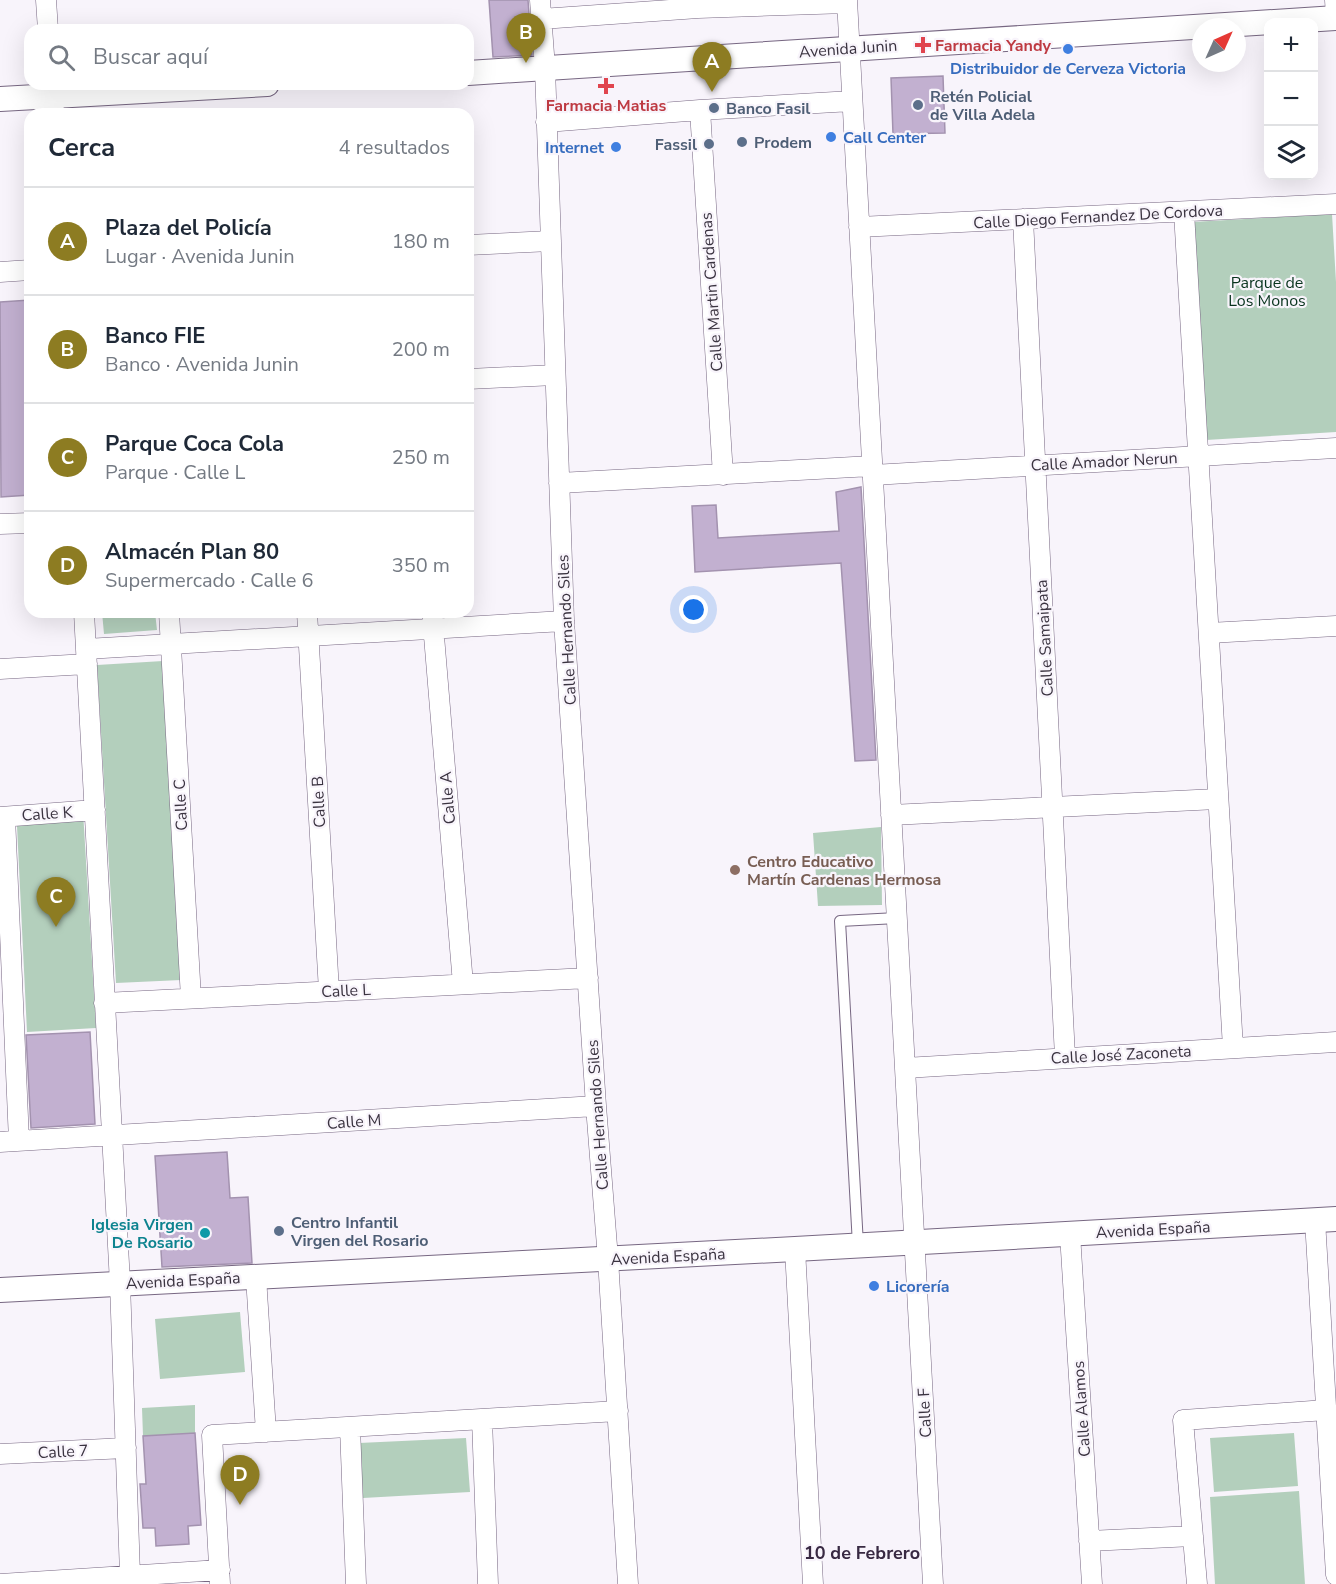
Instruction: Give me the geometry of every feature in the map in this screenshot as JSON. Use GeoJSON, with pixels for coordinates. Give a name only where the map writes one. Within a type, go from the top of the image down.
{"type":"FeatureCollection","features":[{"type":"Feature","properties":{"kind":"street"},"geometry":{"type":"LineString","coordinates":[[46,0],[48,24]]}},
{"type":"Feature","properties":{"kind":"street"},"geometry":{"type":"LineString","coordinates":[[1335,0],[1336,16]]}},
{"type":"Feature","properties":{"kind":"street"},"geometry":{"type":"LineString","coordinates":[[541,9],[847,1]]}},
{"type":"Feature","properties":{"kind":"street","name":"Calle F"},"geometry":{"type":"LineString","coordinates":[[847,1],[933,1584]]}},
{"type":"Feature","properties":{"kind":"street","name":"Calle Hernando Siles"},"geometry":{"type":"LineString","coordinates":[[541,9],[564,621],[628,1584]]}},
{"type":"Feature","properties":{"kind":"street","name":"Avenida Junin"},"geometry":{"type":"LineString","coordinates":[[474,73],[1336,16]]}},
{"type":"Feature","properties":{"kind":"street"},"geometry":{"type":"LineString","coordinates":[[0,99],[175,90]]}},
{"type":"Feature","properties":{"kind":"street"},"geometry":{"type":"LineString","coordinates":[[546,122],[852,101]]}},
{"type":"Feature","properties":{"kind":"street","name":"Calle Martin Cardenas"},"geometry":{"type":"LineString","coordinates":[[700,110],[723,475]]}},
{"type":"Feature","properties":{"kind":"street","name":"Calle Diego Fernandez De Cordova"},"geometry":{"type":"LineString","coordinates":[[859,227],[1336,204]]}},
{"type":"Feature","properties":{"kind":"street"},"geometry":{"type":"LineString","coordinates":[[1184,212],[1233,1048]]}},
{"type":"Feature","properties":{"kind":"street","name":"Calle Samaipata"},"geometry":{"type":"LineString","coordinates":[[1023,219],[1065,1057]]}},
{"type":"Feature","properties":{"kind":"street"},"geometry":{"type":"LineString","coordinates":[[474,245],[551,241]]}},
{"type":"Feature","properties":{"kind":"street"},"geometry":{"type":"LineString","coordinates":[[0,272],[24,270]]}},
{"type":"Feature","properties":{"kind":"street"},"geometry":{"type":"LineString","coordinates":[[474,379],[555,375]]}},
{"type":"Feature","properties":{"kind":"street","name":"Calle Amador Nerun"},"geometry":{"type":"LineString","coordinates":[[559,483],[1035,465],[1336,448]]}},
{"type":"Feature","properties":{"kind":"street"},"geometry":{"type":"LineString","coordinates":[[0,524],[24,523]]}},
{"type":"Feature","properties":{"kind":"street"},"geometry":{"type":"LineString","coordinates":[[84,618],[120,1283],[130,1575]]}},
{"type":"Feature","properties":{"kind":"street","name":"Calle C"},"geometry":{"type":"LineString","coordinates":[[169,618],[191,998]]}},
{"type":"Feature","properties":{"kind":"street","name":"Calle B"},"geometry":{"type":"LineString","coordinates":[[308,618],[329,991]]}},
{"type":"Feature","properties":{"kind":"street"},"geometry":{"type":"LineString","coordinates":[[0,669],[171,644],[309,636],[433,620],[564,621]]}},
{"type":"Feature","properties":{"kind":"street","name":"Calle A"},"geometry":{"type":"LineString","coordinates":[[433,620],[463,984]]}},
{"type":"Feature","properties":{"kind":"street"},"geometry":{"type":"LineString","coordinates":[[1209,633],[1336,626]]}},
{"type":"Feature","properties":{"kind":"street"},"geometry":{"type":"LineString","coordinates":[[891,815],[1217,799]]}},
{"type":"Feature","properties":{"kind":"street","name":"Calle K"},"geometry":{"type":"LineString","coordinates":[[3,817],[95,810]]}},
{"type":"Feature","properties":{"kind":"street"},"geometry":{"type":"LineString","coordinates":[[3,817],[10,1142]]}},
{"type":"Feature","properties":{"kind":"street","name":"Calle L"},"geometry":{"type":"LineString","coordinates":[[104,1003],[588,978]]}},
{"type":"Feature","properties":{"kind":"street","name":"Calle José Zaconeta"},"geometry":{"type":"LineString","coordinates":[[905,1068],[1336,1042]]}},
{"type":"Feature","properties":{"kind":"street","name":"Calle M"},"geometry":{"type":"LineString","coordinates":[[10,1142],[596,1106]]}},
{"type":"Feature","properties":{"kind":"street"},"geometry":{"type":"LineString","coordinates":[[1326,1219],[1326,1410],[1334,1499],[1336,1575]]}},
{"type":"Feature","properties":{"kind":"street","name":"Avenida España"},"geometry":{"type":"LineString","coordinates":[[0,1290],[1326,1219]]}},
{"type":"Feature","properties":{"kind":"street","name":"Calle Alamos"},"geometry":{"type":"LineString","coordinates":[[1070,1234],[1092,1584]]}},
{"type":"Feature","properties":{"kind":"street"},"geometry":{"type":"LineString","coordinates":[[795,1249],[813,1584]]}},
{"type":"Feature","properties":{"kind":"street"},"geometry":{"type":"LineString","coordinates":[[256,1277],[266,1431]]}},
{"type":"Feature","properties":{"kind":"street"},"geometry":{"type":"LineString","coordinates":[[1197,1584],[1183,1420],[1326,1410]]}},
{"type":"Feature","properties":{"kind":"street"},"geometry":{"type":"LineString","coordinates":[[0,1584],[60,1582],[130,1575],[220,1577],[212,1435],[618,1411]]}},
{"type":"Feature","properties":{"kind":"street"},"geometry":{"type":"LineString","coordinates":[[482,1419],[488,1584]]}},
{"type":"Feature","properties":{"kind":"street"},"geometry":{"type":"LineString","coordinates":[[350,1427],[356,1584]]}},
{"type":"Feature","properties":{"kind":"street","name":"Calle 7"},"geometry":{"type":"LineString","coordinates":[[0,1454],[126,1448]]}},
{"type":"Feature","properties":{"kind":"street"},"geometry":{"type":"LineString","coordinates":[[1089,1541],[1193,1536]]}},
{"type":"Feature","properties":{"kind":"lane"},"geometry":{"type":"LineString","coordinates":[[858,1245],[840,921],[897,918]]}},
{"type":"Feature","properties":{"kind":"green space","name":"Parque de Los Monos"},"geometry":{"type":"Polygon","coordinates":[[[1332,214],[1336,282],[1336,432],[1206,440],[1192,222],[1332,214]]]}},
{"type":"Feature","properties":{"kind":"green space"},"geometry":{"type":"Polygon","coordinates":[[[103,618],[156,618],[157,630],[104,634],[103,618]]]}},
{"type":"Feature","properties":{"kind":"green space"},"geometry":{"type":"Polygon","coordinates":[[[163,661],[181,980],[116,983],[97,665],[163,661]]]}},
{"type":"Feature","properties":{"kind":"green space"},"geometry":{"type":"Polygon","coordinates":[[[83,811],[96,1028],[27,1032],[17,826],[20,820],[83,811]]]}},
{"type":"Feature","properties":{"kind":"green space"},"geometry":{"type":"Polygon","coordinates":[[[881,827],[882,905],[818,906],[813,833],[881,827]]]}},
{"type":"Feature","properties":{"kind":"green space"},"geometry":{"type":"Polygon","coordinates":[[[240,1312],[245,1372],[160,1379],[155,1319],[240,1312]]]}},
{"type":"Feature","properties":{"kind":"green space"},"geometry":{"type":"Polygon","coordinates":[[[195,1405],[195,1433],[143,1436],[142,1408],[195,1405]]]}},
{"type":"Feature","properties":{"kind":"green space"},"geometry":{"type":"Polygon","coordinates":[[[1294,1433],[1298,1486],[1214,1492],[1210,1438],[1294,1433]]]}},
{"type":"Feature","properties":{"kind":"green space"},"geometry":{"type":"Polygon","coordinates":[[[466,1438],[470,1492],[363,1498],[359,1443],[466,1438]]]}},
{"type":"Feature","properties":{"kind":"green space"},"geometry":{"type":"Polygon","coordinates":[[[1299,1491],[1305,1584],[1215,1584],[1210,1497],[1299,1491]]]}},
{"type":"Feature","properties":{"kind":"building"},"geometry":{"type":"Polygon","coordinates":[[[489,0],[528,0],[532,55],[493,57],[489,0]]]}},
{"type":"Feature","properties":{"kind":"building","name":"Retén Policial de Villa Adela"},"geometry":{"type":"Polygon","coordinates":[[[943,76],[945,133],[893,134],[891,78],[943,76]]]}},
{"type":"Feature","properties":{"kind":"building"},"geometry":{"type":"Polygon","coordinates":[[[24,300],[24,495],[1,497],[0,302],[24,300]]]}},
{"type":"Feature","properties":{"kind":"building"},"geometry":{"type":"Polygon","coordinates":[[[861,487],[876,760],[855,761],[841,563],[695,572],[692,506],[716,505],[718,538],[839,531],[836,492],[861,487]]]}},
{"type":"Feature","properties":{"kind":"building"},"geometry":{"type":"Polygon","coordinates":[[[90,1032],[95,1124],[31,1128],[26,1035],[90,1032]]]}},
{"type":"Feature","properties":{"kind":"building","name":"Iglesia Virgen De Rosario"},"geometry":{"type":"Polygon","coordinates":[[[227,1152],[230,1198],[248,1197],[252,1263],[162,1267],[155,1156],[227,1152]]]}},
{"type":"Feature","properties":{"kind":"building"},"geometry":{"type":"Polygon","coordinates":[[[195,1433],[201,1525],[188,1526],[189,1544],[156,1546],[155,1528],[143,1528],[140,1484],[146,1484],[143,1436],[195,1433]]]}},
{"type":"Feature","properties":{"kind":"place","name":"Farmacia Yandy"},"geometry":{"type":"Point","coordinates":[923,45]}},
{"type":"Feature","properties":{"kind":"place","name":"Distribuidor de Cerveza Victoria"},"geometry":{"type":"Point","coordinates":[1068,49]}},
{"type":"Feature","properties":{"kind":"place","name":"Banco FIE"},"geometry":{"type":"Point","coordinates":[526,63]}},
{"type":"Feature","properties":{"kind":"place","name":"Farmacia Matias"},"geometry":{"type":"Point","coordinates":[606,86]}},
{"type":"Feature","properties":{"kind":"place","name":"Plaza del Policía"},"geometry":{"type":"Point","coordinates":[712,92]}},
{"type":"Feature","properties":{"kind":"place","name":"Retén Policial de Villa Adela"},"geometry":{"type":"Point","coordinates":[918,105]}},
{"type":"Feature","properties":{"kind":"place","name":"Banco Fasil"},"geometry":{"type":"Point","coordinates":[714,108]}},
{"type":"Feature","properties":{"kind":"place","name":"Call Center"},"geometry":{"type":"Point","coordinates":[831,137]}},
{"type":"Feature","properties":{"kind":"place","name":"Prodem"},"geometry":{"type":"Point","coordinates":[742,142]}},
{"type":"Feature","properties":{"kind":"place","name":"Fassil"},"geometry":{"type":"Point","coordinates":[709,144]}},
{"type":"Feature","properties":{"kind":"place","name":"Internet"},"geometry":{"type":"Point","coordinates":[616,147]}},
{"type":"Feature","properties":{"kind":"place","name":"Centro Educativo Martín Cardenas Hermosa"},"geometry":{"type":"Point","coordinates":[735,870]}},
{"type":"Feature","properties":{"kind":"place","name":"Parque Coca Cola"},"geometry":{"type":"Point","coordinates":[56,927]}},
{"type":"Feature","properties":{"kind":"place","name":"Centro Infantil Virgen del Rosario"},"geometry":{"type":"Point","coordinates":[279,1231]}},
{"type":"Feature","properties":{"kind":"place","name":"Iglesia Virgen De Rosario"},"geometry":{"type":"Point","coordinates":[205,1233]}},
{"type":"Feature","properties":{"kind":"place","name":"Licorería"},"geometry":{"type":"Point","coordinates":[874,1286]}},
{"type":"Feature","properties":{"kind":"place","name":"Almacén Plan 80"},"geometry":{"type":"Point","coordinates":[240,1505]}},
{"type":"Feature","properties":{"kind":"district","name":"10 de Febrero"},"geometry":{"type":"Point","coordinates":[862,1553]}}]}
